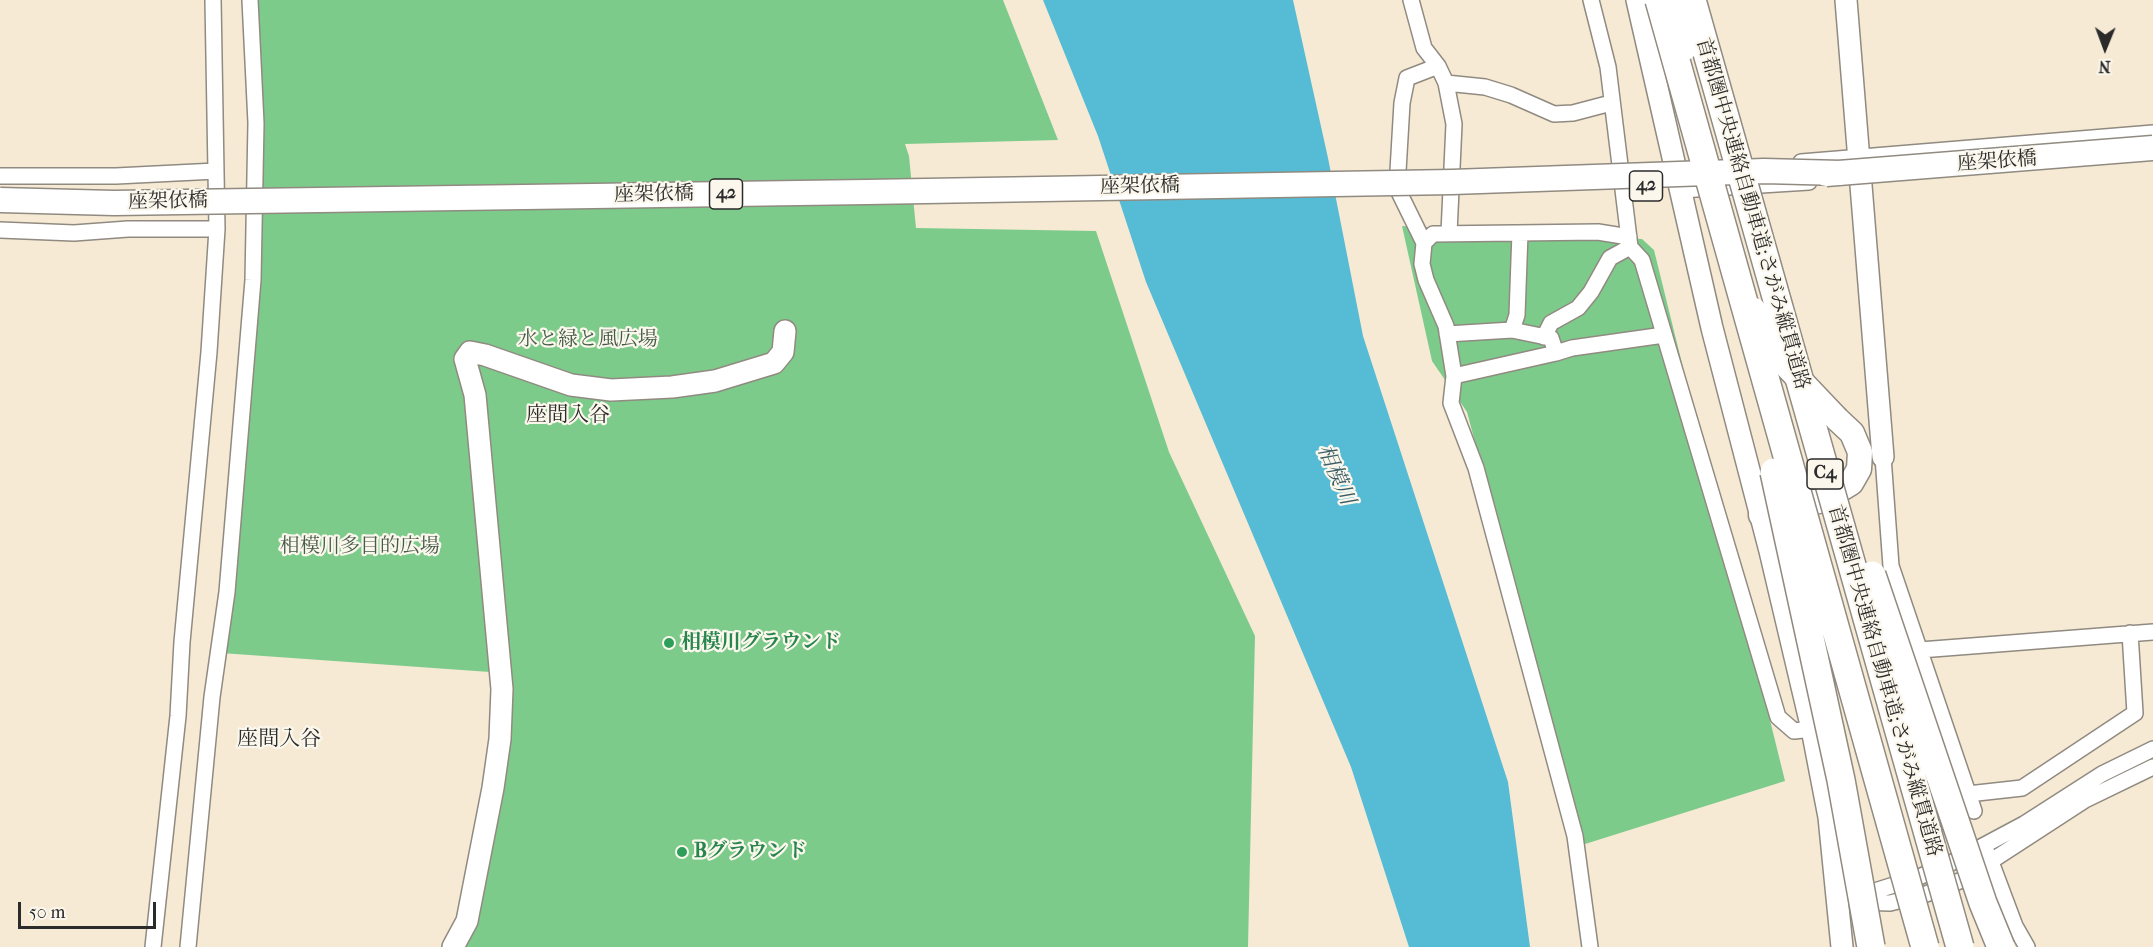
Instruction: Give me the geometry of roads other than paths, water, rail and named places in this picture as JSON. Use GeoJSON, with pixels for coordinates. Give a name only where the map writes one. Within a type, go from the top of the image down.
{"type":"FeatureCollection","features":[{"type":"Feature","properties":{"kind":"highway","name":"首都圏中央連絡自動車道;さがみ縦貫道路"},"geometry":{"type":"LineString","coordinates":[[1659,0],[1925,947]]}},
{"type":"Feature","properties":{"kind":"highway","name":"首都圏中央連絡自動車道;さがみ縦貫道路"},"geometry":{"type":"LineString","coordinates":[[1692,0],[1959,947]]}},
{"type":"Feature","properties":{"kind":"highway"},"geometry":{"type":"LineString","coordinates":[[1721,221],[1841,780],[1871,947]]}},
{"type":"Feature","properties":{"kind":"highway"},"geometry":{"type":"LineString","coordinates":[[1774,293],[1983,903],[2001,947]]}},
{"type":"Feature","properties":{"kind":"main road"},"geometry":{"type":"LineString","coordinates":[[1677,0],[1678,21],[1715,178],[1756,317],[1779,357],[1852,433],[1860,452],[1859,470],[1851,483],[1823,500],[1761,515]]}},
{"type":"Feature","properties":{"kind":"main road","name":"座架依橋"},"geometry":{"type":"LineString","coordinates":[[0,201],[150,202],[1452,182],[1654,186],[1715,178],[1766,181],[1853,170],[2153,148]]}},
{"type":"Feature","properties":{"kind":"street"},"geometry":{"type":"LineString","coordinates":[[153,947],[178,716],[182,642],[209,352],[217,229],[213,0]]}},
{"type":"Feature","properties":{"kind":"street"},"geometry":{"type":"LineString","coordinates":[[188,947],[212,697],[227,592],[253,280],[256,123],[250,0]]}},
{"type":"Feature","properties":{"kind":"street"},"geometry":{"type":"LineString","coordinates":[[1411,0],[1424,48],[1438,66],[1446,83],[1454,124],[1449,233]]}},
{"type":"Feature","properties":{"kind":"street"},"geometry":{"type":"LineString","coordinates":[[1591,0],[1608,67],[1630,242],[1642,260],[1778,717],[1794,731],[1812,729]]}},
{"type":"Feature","properties":{"kind":"street"},"geometry":{"type":"LineString","coordinates":[[1637,0],[1712,328],[1761,515],[1812,729],[1829,817],[1842,947]]}},
{"type":"Feature","properties":{"kind":"street"},"geometry":{"type":"LineString","coordinates":[[1846,0],[1853,170],[1883,457],[1891,566],[1974,812]]}},
{"type":"Feature","properties":{"kind":"street"},"geometry":{"type":"LineString","coordinates":[[1438,66],[1407,78],[1402,103],[1397,188],[1405,209],[1424,243],[1422,264],[1425,280],[1447,334],[1454,376],[1450,403],[1476,468],[1575,836],[1590,947]]}},
{"type":"Feature","properties":{"kind":"street"},"geometry":{"type":"LineString","coordinates":[[1446,83],[1485,87],[1511,95],[1554,114],[1573,113],[1611,103]]}},
{"type":"Feature","properties":{"kind":"street"},"geometry":{"type":"LineString","coordinates":[[1681,190],[2153,133]]}},
{"type":"Feature","properties":{"kind":"street"},"geometry":{"type":"LineString","coordinates":[[1676,165],[1764,164],[1853,170],[2153,158]]}},
{"type":"Feature","properties":{"kind":"street"},"geometry":{"type":"LineString","coordinates":[[0,176],[116,176],[216,171]]}},
{"type":"Feature","properties":{"kind":"street"},"geometry":{"type":"LineString","coordinates":[[0,231],[74,233],[128,229],[217,229]]}},
{"type":"Feature","properties":{"kind":"street"},"geometry":{"type":"LineString","coordinates":[[1424,243],[1433,234],[1598,232],[1630,242]]}},
{"type":"Feature","properties":{"kind":"street"},"geometry":{"type":"LineString","coordinates":[[1512,330],[1517,315],[1520,233]]}},
{"type":"Feature","properties":{"kind":"street"},"geometry":{"type":"LineString","coordinates":[[1544,337],[1551,323],[1578,308],[1591,292],[1610,258],[1630,242]]}},
{"type":"Feature","properties":{"kind":"street"},"geometry":{"type":"LineString","coordinates":[[1447,334],[1512,330],[1551,338],[1556,353]]}},
{"type":"Feature","properties":{"kind":"street"},"geometry":{"type":"LineString","coordinates":[[453,947],[467,921],[493,788],[500,739],[502,689],[475,395],[465,358],[470,352],[485,355],[571,385],[611,390],[672,387],[715,381],[774,363],[783,352],[785,331]]}},
{"type":"Feature","properties":{"kind":"street"},"geometry":{"type":"LineString","coordinates":[[1454,376],[1572,348],[1664,335]]}},
{"type":"Feature","properties":{"kind":"street"},"geometry":{"type":"LineString","coordinates":[[1920,650],[2153,632]]}},
{"type":"Feature","properties":{"kind":"street"},"geometry":{"type":"LineString","coordinates":[[1968,794],[2022,788],[2135,713],[2130,633]]}},
{"type":"Feature","properties":{"kind":"street"},"geometry":{"type":"LineString","coordinates":[[1839,902],[1919,877],[1984,846],[2094,779],[2153,749]]}},
{"type":"Feature","properties":{"kind":"street"},"geometry":{"type":"LineString","coordinates":[[1839,902],[1890,903],[1926,894],[1962,880],[2093,796],[2153,767]]}},
{"type":"Feature","properties":{"kind":"street"},"geometry":{"type":"LineString","coordinates":[[1984,846],[2015,926],[2026,947]]}},
{"type":"Feature","properties":{"kind":"water","name":"相模川"},"geometry":{"type":"Polygon","coordinates":[[[1043,0],[1293,0],[1328,158],[1363,336],[1508,782],[1530,947],[1409,947],[1351,767],[1146,282],[1098,136],[1043,0]]]}},
{"type":"Feature","properties":{"kind":"place","name":"相模川グラウンド"},"geometry":{"type":"Point","coordinates":[669,643]}},
{"type":"Feature","properties":{"kind":"place","name":"Bグラウンド"},"geometry":{"type":"Point","coordinates":[682,852]}},
{"type":"Feature","properties":{"kind":"district","name":"座間入谷"},"geometry":{"type":"Point","coordinates":[568,416]}},
{"type":"Feature","properties":{"kind":"district","name":"座間入谷"},"geometry":{"type":"Point","coordinates":[279,740]}},
{"type":"Feature","properties":{"kind":"park label","name":"水と緑と風広場"},"geometry":{"type":"Point","coordinates":[588,340]}},
{"type":"Feature","properties":{"kind":"park label","name":"相模川多目的広場"},"geometry":{"type":"Point","coordinates":[360,547]}}]}
